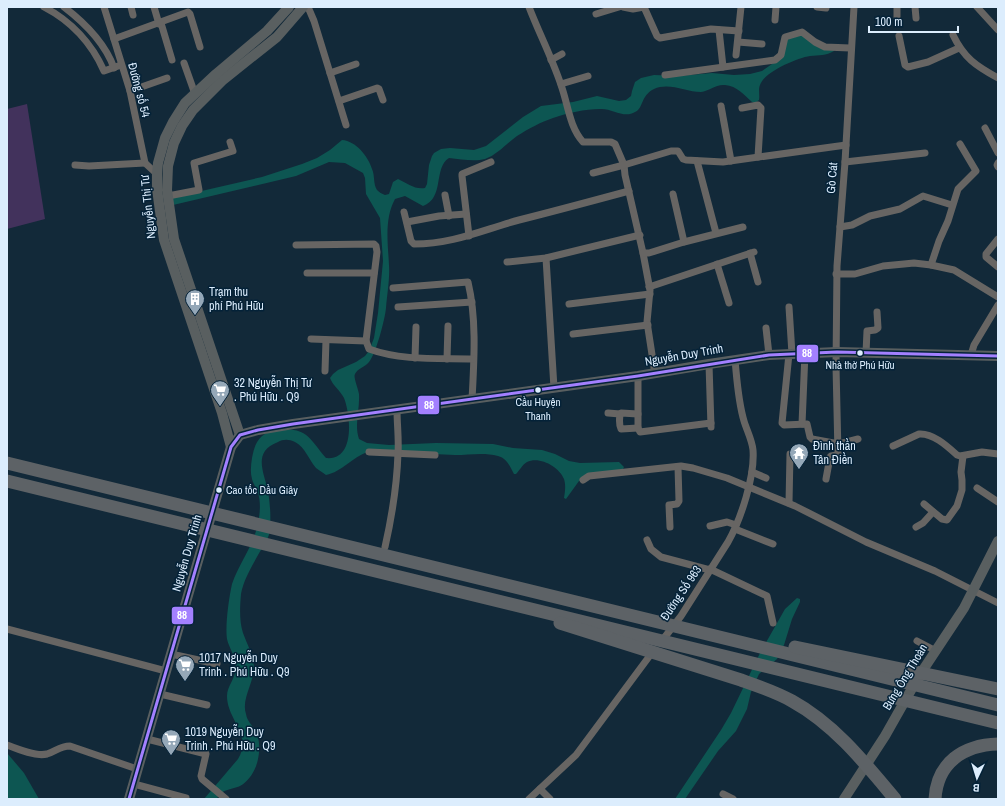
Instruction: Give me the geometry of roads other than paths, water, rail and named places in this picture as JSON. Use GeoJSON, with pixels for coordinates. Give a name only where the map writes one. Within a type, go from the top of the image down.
{"type":"FeatureCollection","features":[{"type":"Feature","properties":{"kind":"highway"},"geometry":{"type":"LineString","coordinates":[[7,463],[998,705]]}},
{"type":"Feature","properties":{"kind":"highway"},"geometry":{"type":"LineString","coordinates":[[7,481],[998,722]]}},
{"type":"Feature","properties":{"kind":"highway"},"geometry":{"type":"LineString","coordinates":[[438,569],[722,632],[998,689]]}},
{"type":"Feature","properties":{"kind":"highway"},"geometry":{"type":"LineString","coordinates":[[434,584],[715,672],[768,690],[792,701],[834,732],[861,759],[895,799]]}},
{"type":"Feature","properties":{"kind":"highway"},"geometry":{"type":"LineString","coordinates":[[935,799],[939,778],[952,759],[962,752],[975,747],[998,744]]}},
{"type":"Feature","properties":{"kind":"street"},"geometry":{"type":"LineString","coordinates":[[44,7],[65,21],[85,40],[96,55],[104,72],[121,65]]}},
{"type":"Feature","properties":{"kind":"street"},"geometry":{"type":"LineString","coordinates":[[64,7],[94,34],[109,56],[114,68]]}},
{"type":"Feature","properties":{"kind":"street","name":"Đường số 54"},"geometry":{"type":"LineString","coordinates":[[104,7],[130,91],[145,163]]}},
{"type":"Feature","properties":{"kind":"street"},"geometry":{"type":"LineString","coordinates":[[131,7],[133,15]]}},
{"type":"Feature","properties":{"kind":"street"},"geometry":{"type":"LineString","coordinates":[[154,7],[172,60]]}},
{"type":"Feature","properties":{"kind":"street","name":"Nguyễn Thị Tư"},"geometry":{"type":"LineString","coordinates":[[231,447],[222,413],[164,240],[157,189],[158,163],[165,138],[185,103],[216,74],[267,31],[289,7]]}},
{"type":"Feature","properties":{"kind":"street","name":"Nguyễn Thị Tư"},"geometry":{"type":"LineString","coordinates":[[240,435],[174,239],[168,196],[168,166],[174,143],[182,126],[193,110],[223,80],[277,37],[303,7]]}},
{"type":"Feature","properties":{"kind":"street"},"geometry":{"type":"LineString","coordinates":[[308,7],[314,21],[346,125]]}},
{"type":"Feature","properties":{"kind":"street"},"geometry":{"type":"LineString","coordinates":[[596,14],[619,7],[633,9],[644,7],[657,36],[660,38],[711,30],[739,31]]}},
{"type":"Feature","properties":{"kind":"street"},"geometry":{"type":"LineString","coordinates":[[736,55],[740,7]]}},
{"type":"Feature","properties":{"kind":"street"},"geometry":{"type":"LineString","coordinates":[[775,20],[776,7]]}},
{"type":"Feature","properties":{"kind":"street"},"geometry":{"type":"LineString","coordinates":[[817,7],[826,8]]}},
{"type":"Feature","properties":{"kind":"street","name":"Gò Cát"},"geometry":{"type":"LineString","coordinates":[[838,444],[836,274],[845,162],[850,48],[854,7]]}},
{"type":"Feature","properties":{"kind":"street"},"geometry":{"type":"LineString","coordinates":[[897,7],[897,18]]}},
{"type":"Feature","properties":{"kind":"street"},"geometry":{"type":"LineString","coordinates":[[915,7],[916,18]]}},
{"type":"Feature","properties":{"kind":"street"},"geometry":{"type":"LineString","coordinates":[[977,7],[998,30]]}},
{"type":"Feature","properties":{"kind":"street"},"geometry":{"type":"LineString","coordinates":[[532,8],[551,60],[564,84],[566,102],[578,136],[583,142],[611,142],[615,144],[624,166],[640,235],[650,290],[648,325],[655,374]]}},
{"type":"Feature","properties":{"kind":"street"},"geometry":{"type":"LineString","coordinates":[[114,39],[160,23],[183,10],[190,14],[200,47]]}},
{"type":"Feature","properties":{"kind":"street"},"geometry":{"type":"LineString","coordinates":[[719,30],[722,67]]}},
{"type":"Feature","properties":{"kind":"street"},"geometry":{"type":"LineString","coordinates":[[664,75],[776,60],[781,55],[785,37],[802,32],[815,42],[825,47],[850,48]]}},
{"type":"Feature","properties":{"kind":"street"},"geometry":{"type":"LineString","coordinates":[[953,35],[959,48],[971,61],[998,78]]}},
{"type":"Feature","properties":{"kind":"street"},"geometry":{"type":"LineString","coordinates":[[899,36],[905,65],[908,67],[934,60],[959,48]]}},
{"type":"Feature","properties":{"kind":"street"},"geometry":{"type":"LineString","coordinates":[[738,42],[762,44]]}},
{"type":"Feature","properties":{"kind":"street"},"geometry":{"type":"LineString","coordinates":[[551,60],[561,55]]}},
{"type":"Feature","properties":{"kind":"street"},"geometry":{"type":"LineString","coordinates":[[184,63],[195,94]]}},
{"type":"Feature","properties":{"kind":"street"},"geometry":{"type":"LineString","coordinates":[[330,73],[356,64]]}},
{"type":"Feature","properties":{"kind":"street"},"geometry":{"type":"LineString","coordinates":[[564,84],[588,76]]}},
{"type":"Feature","properties":{"kind":"street"},"geometry":{"type":"LineString","coordinates":[[130,91],[168,78]]}},
{"type":"Feature","properties":{"kind":"street"},"geometry":{"type":"LineString","coordinates":[[339,100],[377,88],[379,89],[383,100]]}},
{"type":"Feature","properties":{"kind":"street"},"geometry":{"type":"LineString","coordinates":[[742,108],[758,105],[761,108],[758,157]]}},
{"type":"Feature","properties":{"kind":"street"},"geometry":{"type":"LineString","coordinates":[[721,106],[731,161]]}},
{"type":"Feature","properties":{"kind":"street"},"geometry":{"type":"LineString","coordinates":[[985,128],[998,152]]}},
{"type":"Feature","properties":{"kind":"street"},"geometry":{"type":"LineString","coordinates":[[168,196],[199,190],[194,163],[233,151],[230,142]]}},
{"type":"Feature","properties":{"kind":"street"},"geometry":{"type":"LineString","coordinates":[[931,265],[948,221],[958,189],[976,171],[960,144]]}},
{"type":"Feature","properties":{"kind":"street"},"geometry":{"type":"LineString","coordinates":[[594,172],[624,166],[671,151],[678,151],[683,159],[686,160],[723,162],[846,145]]}},
{"type":"Feature","properties":{"kind":"street"},"geometry":{"type":"LineString","coordinates":[[845,162],[925,153]]}},
{"type":"Feature","properties":{"kind":"street"},"geometry":{"type":"LineString","coordinates":[[697,161],[716,233]]}},
{"type":"Feature","properties":{"kind":"street"},"geometry":{"type":"LineString","coordinates":[[469,236],[462,174],[491,162]]}},
{"type":"Feature","properties":{"kind":"street"},"geometry":{"type":"LineString","coordinates":[[75,165],[89,166],[145,163],[157,174]]}},
{"type":"Feature","properties":{"kind":"street"},"geometry":{"type":"LineString","coordinates":[[404,212],[411,241],[414,244],[446,241],[469,236],[518,220],[629,191]]}},
{"type":"Feature","properties":{"kind":"street"},"geometry":{"type":"LineString","coordinates":[[673,194],[684,242]]}},
{"type":"Feature","properties":{"kind":"street"},"geometry":{"type":"LineString","coordinates":[[445,195],[450,216]]}},
{"type":"Feature","properties":{"kind":"street"},"geometry":{"type":"LineString","coordinates":[[840,227],[852,225],[870,216],[907,206],[923,196],[952,205]]}},
{"type":"Feature","properties":{"kind":"street"},"geometry":{"type":"LineString","coordinates":[[407,222],[466,214]]}},
{"type":"Feature","properties":{"kind":"street"},"geometry":{"type":"LineString","coordinates":[[643,253],[649,253],[716,233],[742,228]]}},
{"type":"Feature","properties":{"kind":"street"},"geometry":{"type":"LineString","coordinates":[[507,262],[546,258],[640,235]]}},
{"type":"Feature","properties":{"kind":"street"},"geometry":{"type":"LineString","coordinates":[[998,239],[987,252],[986,258],[998,267]]}},
{"type":"Feature","properties":{"kind":"street"},"geometry":{"type":"LineString","coordinates":[[296,245],[374,244],[377,248],[366,341],[369,349],[381,354],[415,358],[473,359]]}},
{"type":"Feature","properties":{"kind":"street"},"geometry":{"type":"LineString","coordinates":[[569,304],[650,290],[752,252],[758,282]]}},
{"type":"Feature","properties":{"kind":"street"},"geometry":{"type":"LineString","coordinates":[[546,258],[554,388]]}},
{"type":"Feature","properties":{"kind":"street"},"geometry":{"type":"LineString","coordinates":[[836,274],[855,274],[883,266],[914,263],[931,265],[954,270],[998,297]]}},
{"type":"Feature","properties":{"kind":"street"},"geometry":{"type":"LineString","coordinates":[[717,264],[729,304]]}},
{"type":"Feature","properties":{"kind":"street"},"geometry":{"type":"LineString","coordinates":[[307,273],[374,274]]}},
{"type":"Feature","properties":{"kind":"street"},"geometry":{"type":"LineString","coordinates":[[393,288],[468,282],[472,302],[474,336],[472,400]]}},
{"type":"Feature","properties":{"kind":"street"},"geometry":{"type":"LineString","coordinates":[[398,307],[472,302]]}},
{"type":"Feature","properties":{"kind":"street"},"geometry":{"type":"LineString","coordinates":[[971,355],[974,345],[998,305]]}},
{"type":"Feature","properties":{"kind":"street"},"geometry":{"type":"LineString","coordinates":[[789,307],[791,354],[782,423],[784,425],[807,424],[810,439],[838,444],[858,439]]}},
{"type":"Feature","properties":{"kind":"street"},"geometry":{"type":"LineString","coordinates":[[866,352],[867,331],[876,330],[878,328],[877,312]]}},
{"type":"Feature","properties":{"kind":"street"},"geometry":{"type":"LineString","coordinates":[[572,334],[648,325]]}},
{"type":"Feature","properties":{"kind":"street"},"geometry":{"type":"LineString","coordinates":[[447,359],[448,326]]}},
{"type":"Feature","properties":{"kind":"street"},"geometry":{"type":"LineString","coordinates":[[415,358],[416,327]]}},
{"type":"Feature","properties":{"kind":"street"},"geometry":{"type":"LineString","coordinates":[[766,328],[769,355]]}},
{"type":"Feature","properties":{"kind":"street"},"geometry":{"type":"LineString","coordinates":[[311,340],[366,341]]}},
{"type":"Feature","properties":{"kind":"street"},"geometry":{"type":"LineString","coordinates":[[325,371],[326,340]]}},
{"type":"Feature","properties":{"kind":"street","name":"Nguyễn Duy Trinh"},"geometry":{"type":"LineString","coordinates":[[129,799],[231,447],[240,435],[258,430],[337,418],[655,374],[769,355],[866,352],[998,356]]}},
{"type":"Feature","properties":{"kind":"street"},"geometry":{"type":"LineString","coordinates":[[802,424],[805,353]]}},
{"type":"Feature","properties":{"kind":"street","name":"Đường Số 963"},"geometry":{"type":"LineString","coordinates":[[529,799],[576,755],[681,616],[736,527],[752,472],[753,450],[740,405],[735,360]]}},
{"type":"Feature","properties":{"kind":"street"},"geometry":{"type":"LineString","coordinates":[[638,376],[638,428],[640,432],[711,425],[709,364]]}},
{"type":"Feature","properties":{"kind":"street"},"geometry":{"type":"LineString","coordinates":[[385,547],[393,508],[398,453],[397,410]]}},
{"type":"Feature","properties":{"kind":"street"},"geometry":{"type":"LineString","coordinates":[[608,413],[638,414]]}},
{"type":"Feature","properties":{"kind":"street"},"geometry":{"type":"LineString","coordinates":[[620,414],[621,429],[638,428]]}},
{"type":"Feature","properties":{"kind":"street"},"geometry":{"type":"LineString","coordinates":[[893,446],[922,434],[934,437],[957,455],[963,456],[982,452],[998,454]]}},
{"type":"Feature","properties":{"kind":"street"},"geometry":{"type":"LineString","coordinates":[[826,479],[830,457],[838,455],[838,444]]}},
{"type":"Feature","properties":{"kind":"street"},"geometry":{"type":"LineString","coordinates":[[369,452],[435,454]]}},
{"type":"Feature","properties":{"kind":"street"},"geometry":{"type":"LineString","coordinates":[[789,503],[790,454]]}},
{"type":"Feature","properties":{"kind":"street"},"geometry":{"type":"LineString","coordinates":[[924,504],[942,519],[947,520],[956,506],[962,485],[961,472],[963,456]]}},
{"type":"Feature","properties":{"kind":"street"},"geometry":{"type":"LineString","coordinates":[[670,527],[669,505],[677,504],[679,501],[678,466]]}},
{"type":"Feature","properties":{"kind":"street"},"geometry":{"type":"LineString","coordinates":[[583,480],[589,476],[678,466],[693,468],[727,478],[789,503],[866,542],[935,572],[998,603]]}},
{"type":"Feature","properties":{"kind":"street"},"geometry":{"type":"LineString","coordinates":[[752,472],[766,478]]}},
{"type":"Feature","properties":{"kind":"street"},"geometry":{"type":"LineString","coordinates":[[977,488],[998,502]]}},
{"type":"Feature","properties":{"kind":"street"},"geometry":{"type":"LineString","coordinates":[[916,527],[923,523],[933,512]]}},
{"type":"Feature","properties":{"kind":"street"},"geometry":{"type":"LineString","coordinates":[[710,526],[727,522],[773,544]]}},
{"type":"Feature","properties":{"kind":"street"},"geometry":{"type":"LineString","coordinates":[[647,540],[651,549],[661,557],[710,570],[767,596],[773,623]]}},
{"type":"Feature","properties":{"kind":"street","name":"Bưng Ông Thoàn"},"geometry":{"type":"LineString","coordinates":[[844,799],[885,736],[936,651],[964,608],[998,540]]}},
{"type":"Feature","properties":{"kind":"street"},"geometry":{"type":"LineString","coordinates":[[7,629],[166,670]]}},
{"type":"Feature","properties":{"kind":"street"},"geometry":{"type":"LineString","coordinates":[[917,642],[936,651]]}},
{"type":"Feature","properties":{"kind":"street"},"geometry":{"type":"LineString","coordinates":[[171,654],[217,664]]}},
{"type":"Feature","properties":{"kind":"street"},"geometry":{"type":"LineString","coordinates":[[160,694],[207,705]]}},
{"type":"Feature","properties":{"kind":"street"},"geometry":{"type":"LineString","coordinates":[[147,739],[206,754],[201,776],[202,779],[224,797]]}},
{"type":"Feature","properties":{"kind":"street"},"geometry":{"type":"LineString","coordinates":[[7,745],[40,755],[48,754],[60,747],[70,746],[137,769]]}},
{"type":"Feature","properties":{"kind":"street"},"geometry":{"type":"LineString","coordinates":[[134,784],[186,798]]}},
{"type":"Feature","properties":{"kind":"street"},"geometry":{"type":"LineString","coordinates":[[540,789],[550,799]]}},
{"type":"Feature","properties":{"kind":"street"},"geometry":{"type":"LineString","coordinates":[[723,794],[732,799]]}},
{"type":"Feature","properties":{"kind":"place","name":"Trạm thu phí Phú Hữu"},"geometry":{"type":"Point","coordinates":[195,316]}},
{"type":"Feature","properties":{"kind":"place","name":"Nhà thờ Phú Hữu"},"geometry":{"type":"Point","coordinates":[860,353]}},
{"type":"Feature","properties":{"kind":"place","name":"Cầu Huyện Thanh"},"geometry":{"type":"Point","coordinates":[538,390]}},
{"type":"Feature","properties":{"kind":"place","name":"32 Nguyễn Thị Tư . Phú Hữu . Q9"},"geometry":{"type":"Point","coordinates":[220,407]}},
{"type":"Feature","properties":{"kind":"place","name":"Đình thần Tân Điền"},"geometry":{"type":"Point","coordinates":[799,470]}},
{"type":"Feature","properties":{"kind":"place","name":"Cao tốc Dầu Giây"},"geometry":{"type":"Point","coordinates":[219,490]}},
{"type":"Feature","properties":{"kind":"place","name":"1017 Nguyễn Duy Trinh . Phú Hữu . Q9"},"geometry":{"type":"Point","coordinates":[185,682]}},
{"type":"Feature","properties":{"kind":"place","name":"1019 Nguyễn Duy Trinh . Phú Hữu . Q9"},"geometry":{"type":"Point","coordinates":[171,756]}}]}
